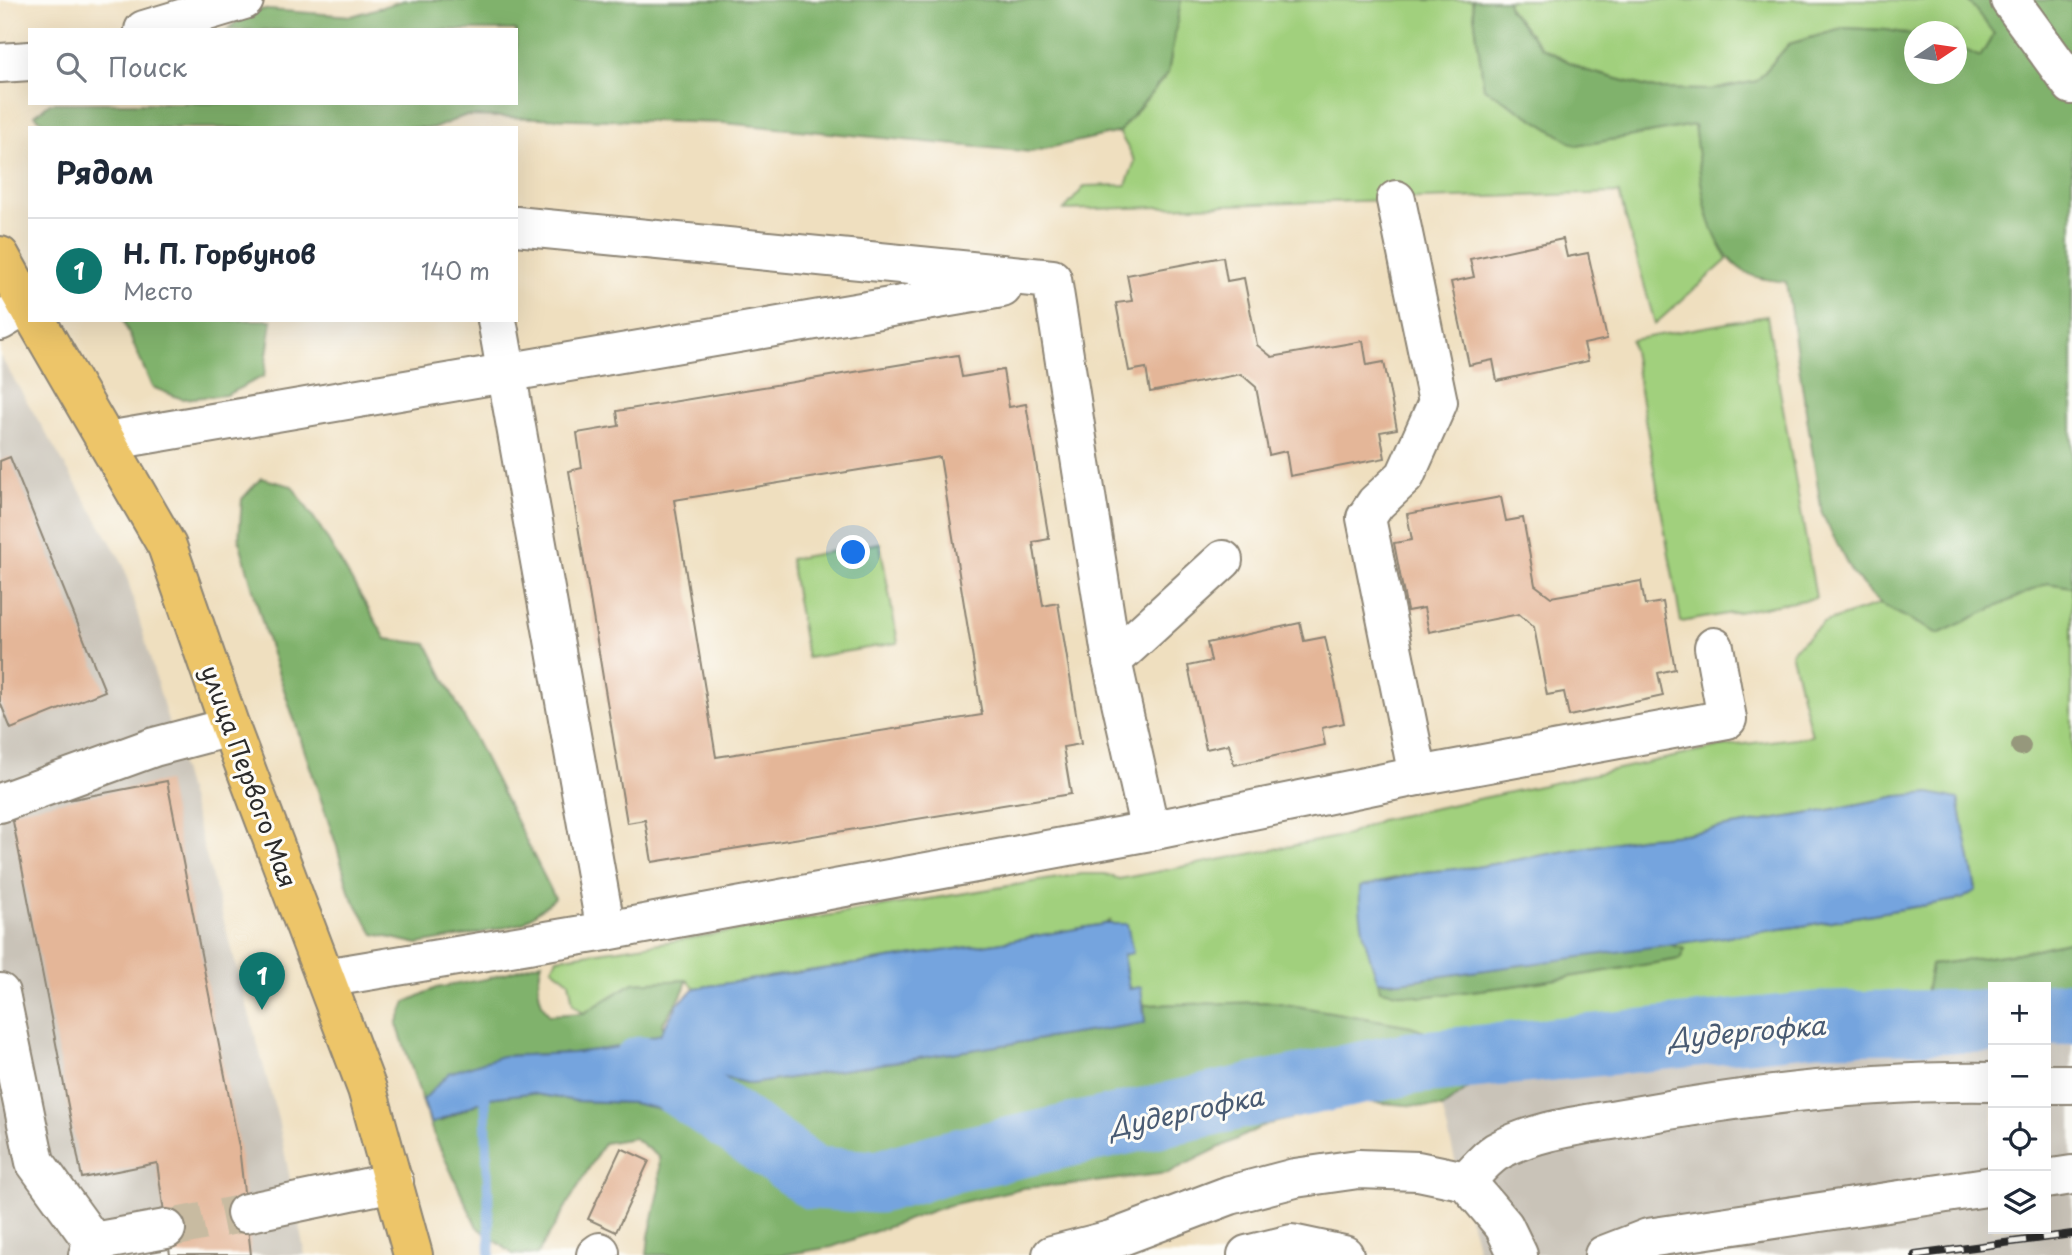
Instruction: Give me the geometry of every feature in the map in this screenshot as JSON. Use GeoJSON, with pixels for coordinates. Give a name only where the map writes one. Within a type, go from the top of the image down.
{"type":"FeatureCollection","features":[{"type":"Feature","properties":{"kind":"main road","name":"улица Первого Мая"},"geometry":{"type":"LineString","coordinates":[[0,256],[23,314]]}},
{"type":"Feature","properties":{"kind":"main road","name":"улица Первого Мая"},"geometry":{"type":"LineString","coordinates":[[28,322],[107,441],[167,546],[230,727],[367,1089],[413,1255]]}},
{"type":"Feature","properties":{"kind":"lane"},"geometry":{"type":"LineString","coordinates":[[159,18],[244,0]]}},
{"type":"Feature","properties":{"kind":"lane"},"geometry":{"type":"LineString","coordinates":[[2010,0],[2072,85]]}},
{"type":"Feature","properties":{"kind":"lane"},"geometry":{"type":"LineString","coordinates":[[0,63],[28,61]]}},
{"type":"Feature","properties":{"kind":"lane"},"geometry":{"type":"LineString","coordinates":[[1396,200],[1438,402],[1405,476],[1376,503],[1366,518],[1418,776]]}},
{"type":"Feature","properties":{"kind":"lane"},"geometry":{"type":"LineString","coordinates":[[518,226],[1052,279]]}},
{"type":"Feature","properties":{"kind":"lane"},"geometry":{"type":"LineString","coordinates":[[1052,279],[1112,661],[1150,831]]}},
{"type":"Feature","properties":{"kind":"lane"},"geometry":{"type":"LineString","coordinates":[[107,441],[1052,279]]}},
{"type":"Feature","properties":{"kind":"lane"},"geometry":{"type":"LineString","coordinates":[[497,322],[606,931]]}},
{"type":"Feature","properties":{"kind":"lane"},"geometry":{"type":"LineString","coordinates":[[1112,661],[1223,560]]}},
{"type":"Feature","properties":{"kind":"lane"},"geometry":{"type":"LineString","coordinates":[[325,978],[606,931],[1150,831],[1418,776],[1727,719],[1714,647]]}},
{"type":"Feature","properties":{"kind":"lane"},"geometry":{"type":"LineString","coordinates":[[0,803],[154,747],[230,727]]}},
{"type":"Feature","properties":{"kind":"lane"},"geometry":{"type":"LineString","coordinates":[[0,993],[35,1162],[90,1248],[166,1229]]}},
{"type":"Feature","properties":{"kind":"lane"},"geometry":{"type":"LineString","coordinates":[[1466,1181],[1495,1153],[1550,1131],[1709,1102],[1868,1086],[1988,1082]]}},
{"type":"Feature","properties":{"kind":"lane"},"geometry":{"type":"LineString","coordinates":[[2051,1083],[2072,1084]]}},
{"type":"Feature","properties":{"kind":"lane"},"geometry":{"type":"LineString","coordinates":[[1052,1255],[1111,1240],[1230,1195],[1294,1178],[1358,1170],[1418,1171],[1466,1181],[1504,1226],[1518,1255]]}},
{"type":"Feature","properties":{"kind":"lane"},"geometry":{"type":"LineString","coordinates":[[2051,1178],[2072,1175]]}},
{"type":"Feature","properties":{"kind":"lane"},"geometry":{"type":"LineString","coordinates":[[246,1213],[394,1182]]}},
{"type":"Feature","properties":{"kind":"lane"},"geometry":{"type":"LineString","coordinates":[[1604,1255],[1648,1238],[1988,1187]]}},
{"type":"Feature","properties":{"kind":"lane"},"geometry":{"type":"LineString","coordinates":[[1247,1255],[1292,1244],[1344,1255]]}},
{"type":"Feature","properties":{"kind":"shaded area"},"geometry":{"type":"Polygon","coordinates":[[[0,356],[123,563],[278,1119],[305,1255],[0,1255],[0,356]]]}},
{"type":"Feature","properties":{"kind":"shaded area"},"geometry":{"type":"Polygon","coordinates":[[[2072,1027],[2072,1255],[1479,1255],[1442,1108],[1489,1073],[1599,1060],[1988,1032],[1988,1234],[2051,1234],[2051,1029],[2072,1027]]]}},
{"type":"Feature","properties":{"kind":"green space"},"geometry":{"type":"Polygon","coordinates":[[[405,0],[1181,0],[1168,73],[1119,132],[1031,152],[724,123],[464,116],[440,126],[46,126],[35,115],[48,105],[518,105],[518,28],[229,28],[255,9],[352,16],[405,0]]]}},
{"type":"Feature","properties":{"kind":"green space"},"geometry":{"type":"Polygon","coordinates":[[[1181,0],[1472,0],[1484,88],[1577,146],[1694,125],[1707,214],[1727,260],[1655,324],[1619,193],[1064,210],[1085,186],[1126,185],[1135,161],[1119,132],[1168,73],[1181,0]]]}},
{"type":"Feature","properties":{"kind":"green space"},"geometry":{"type":"Polygon","coordinates":[[[1472,0],[1507,0],[1509,9],[1541,47],[1584,70],[1655,89],[1711,90],[1757,81],[1789,44],[1845,28],[1904,33],[1904,84],[1967,84],[1967,51],[1980,57],[1994,34],[1968,0],[2072,0],[2072,587],[2047,583],[1938,634],[1880,604],[1852,573],[1822,514],[1786,282],[1762,279],[1749,274],[1733,263],[1721,247],[1706,208],[1694,125],[1577,146],[1484,88],[1472,0]]]}},
{"type":"Feature","properties":{"kind":"green space"},"geometry":{"type":"Polygon","coordinates":[[[1507,0],[1968,0],[1994,33],[1980,58],[1967,51],[1967,21],[1904,21],[1904,33],[1845,28],[1789,44],[1757,81],[1711,90],[1655,89],[1584,70],[1541,47],[1509,9],[1507,0]]]}},
{"type":"Feature","properties":{"kind":"green space"},"geometry":{"type":"Polygon","coordinates":[[[1767,316],[1816,598],[1681,622],[1631,340],[1767,316]]]}},
{"type":"Feature","properties":{"kind":"green space"},"geometry":{"type":"Polygon","coordinates":[[[124,322],[272,322],[264,376],[226,395],[182,399],[152,387],[124,322]]]}},
{"type":"Feature","properties":{"kind":"green space"},"geometry":{"type":"Polygon","coordinates":[[[261,478],[292,486],[320,527],[386,639],[427,644],[555,898],[523,923],[418,944],[374,934],[350,894],[337,847],[268,642],[239,540],[242,499],[261,478]]]}},
{"type":"Feature","properties":{"kind":"green space"},"geometry":{"type":"Polygon","coordinates":[[[880,543],[898,643],[807,658],[790,559],[880,543]]]}},
{"type":"Feature","properties":{"kind":"green space"},"geometry":{"type":"Polygon","coordinates":[[[2047,583],[2072,587],[2072,941],[2018,953],[1931,965],[1926,994],[1875,1005],[1822,1001],[1630,1017],[1587,1030],[1506,1036],[1468,1034],[1443,1038],[1411,1026],[1273,1002],[1144,1005],[1140,987],[1129,989],[1123,955],[1127,925],[1108,924],[1111,920],[1104,924],[996,943],[695,988],[687,980],[633,983],[584,1013],[573,1004],[569,981],[552,968],[557,958],[1082,874],[1105,874],[1119,879],[1348,835],[1380,820],[1720,747],[1812,736],[1791,652],[1823,623],[1880,604],[1938,634],[2047,583]],[[1898,796],[1819,812],[1684,834],[1639,838],[1385,880],[1378,981],[1381,990],[1421,997],[1514,986],[1680,959],[1685,949],[1668,944],[1796,927],[1962,899],[1976,889],[1958,799],[1898,796]]]}},
{"type":"Feature","properties":{"kind":"green space"},"geometry":{"type":"Polygon","coordinates":[[[2072,941],[2072,1027],[2051,1029],[2051,982],[1988,982],[1988,1032],[1937,1036],[1926,994],[1931,965],[2018,953],[2072,941]]]}},
{"type":"Feature","properties":{"kind":"green space"},"geometry":{"type":"Polygon","coordinates":[[[1668,944],[1685,949],[1680,959],[1513,986],[1421,997],[1380,990],[1378,981],[1400,982],[1668,944]]]}},
{"type":"Feature","properties":{"kind":"green space"},"geometry":{"type":"Polygon","coordinates":[[[542,962],[539,990],[549,1015],[584,1013],[633,983],[687,980],[662,1025],[706,1077],[717,1076],[751,1084],[1145,1023],[1144,1005],[1273,1002],[1411,1026],[1471,1048],[1489,1073],[1442,1108],[1358,1101],[1265,1125],[1168,1173],[1023,1188],[946,1206],[832,1247],[782,1255],[647,1255],[660,1188],[659,1157],[634,1138],[604,1143],[537,1255],[513,1254],[477,1227],[433,1133],[397,1024],[406,1002],[436,988],[486,979],[542,962]],[[660,1034],[619,1047],[573,1053],[502,1056],[439,1122],[489,1098],[529,1093],[576,1101],[633,1103],[707,1116],[715,1099],[704,1088],[699,1077],[660,1034]]]}},
{"type":"Feature","properties":{"kind":"water"},"geometry":{"type":"Polygon","coordinates":[[[1930,793],[1958,799],[1976,890],[1962,899],[1796,927],[1400,982],[1378,981],[1367,947],[1360,911],[1360,887],[1424,872],[1476,867],[1639,838],[1684,834],[1898,796],[1930,793]]]}},
{"type":"Feature","properties":{"kind":"water"},"geometry":{"type":"Polygon","coordinates":[[[1104,924],[1127,924],[1133,953],[1123,955],[1129,989],[1141,987],[1145,1023],[751,1084],[717,1076],[700,1077],[719,1107],[707,1116],[633,1103],[576,1101],[529,1093],[489,1098],[431,1124],[423,1100],[449,1073],[502,1056],[573,1053],[619,1047],[660,1034],[678,1004],[695,988],[1104,924]]]}},
{"type":"Feature","properties":{"kind":"building"},"geometry":{"type":"Polygon","coordinates":[[[1563,239],[1567,257],[1588,253],[1607,339],[1584,344],[1588,361],[1497,381],[1493,360],[1469,365],[1451,282],[1474,277],[1470,259],[1563,239]]]}},
{"type":"Feature","properties":{"kind":"building"},"geometry":{"type":"Polygon","coordinates":[[[1223,257],[1227,281],[1244,278],[1257,345],[1272,357],[1363,341],[1367,365],[1384,362],[1397,429],[1380,432],[1385,458],[1290,476],[1286,451],[1269,455],[1256,387],[1241,374],[1150,392],[1146,368],[1129,371],[1116,303],[1132,301],[1127,275],[1223,257]]]}},
{"type":"Feature","properties":{"kind":"building"},"geometry":{"type":"Polygon","coordinates":[[[958,355],[962,377],[1003,370],[1009,407],[1026,404],[1049,539],[1033,542],[1043,606],[1058,603],[1081,744],[1063,747],[1071,794],[652,862],[645,820],[627,823],[569,471],[582,468],[577,433],[619,426],[617,411],[958,355]],[[940,457],[674,500],[716,757],[982,715],[940,457]]]}},
{"type":"Feature","properties":{"kind":"building"},"geometry":{"type":"Polygon","coordinates":[[[10,457],[105,691],[11,729],[0,702],[0,461],[10,457]]]}},
{"type":"Feature","properties":{"kind":"building"},"geometry":{"type":"Polygon","coordinates":[[[1501,497],[1506,521],[1523,518],[1535,585],[1551,597],[1641,581],[1645,605],[1663,602],[1675,669],[1658,673],[1663,696],[1569,716],[1564,692],[1547,695],[1534,627],[1519,614],[1429,632],[1424,608],[1407,611],[1394,543],[1412,540],[1407,514],[1501,497]]]}},
{"type":"Feature","properties":{"kind":"building"},"geometry":{"type":"Polygon","coordinates":[[[1300,623],[1304,641],[1325,637],[1344,723],[1322,728],[1325,745],[1234,765],[1229,744],[1206,749],[1188,666],[1211,661],[1207,643],[1300,623]]]}},
{"type":"Feature","properties":{"kind":"building"},"geometry":{"type":"Polygon","coordinates":[[[167,781],[239,1147],[251,1255],[170,1255],[157,1163],[82,1178],[11,811],[167,781]]]}},
{"type":"Feature","properties":{"kind":"building"},"geometry":{"type":"Polygon","coordinates":[[[621,1148],[649,1161],[616,1232],[588,1219],[621,1148]]]}},
{"type":"Feature","properties":{"kind":"waterway","name":"Дудергофка"},"geometry":{"type":"LineString","coordinates":[[2051,1014],[2072,1012]]}},
{"type":"Feature","properties":{"kind":"waterway","name":"Дудергофка"},"geometry":{"type":"LineString","coordinates":[[641,1068],[656,1070],[814,1178],[878,1182],[944,1163],[1412,1063],[1817,1023],[1988,1021]]}},
{"type":"Feature","properties":{"kind":"waterway"},"geometry":{"type":"LineString","coordinates":[[485,1088],[490,1255]]}},
{"type":"Feature","properties":{"kind":"tunnel"},"geometry":{"type":"LineString","coordinates":[[166,1229],[246,1213]]}},
{"type":"Feature","properties":{"kind":"railway"},"geometry":{"type":"LineString","coordinates":[[1915,1255],[2072,1234]]}},
{"type":"Feature","properties":{"kind":"place","name":"Н. П. Горбунов"},"geometry":{"type":"Point","coordinates":[262,1010]}}]}
